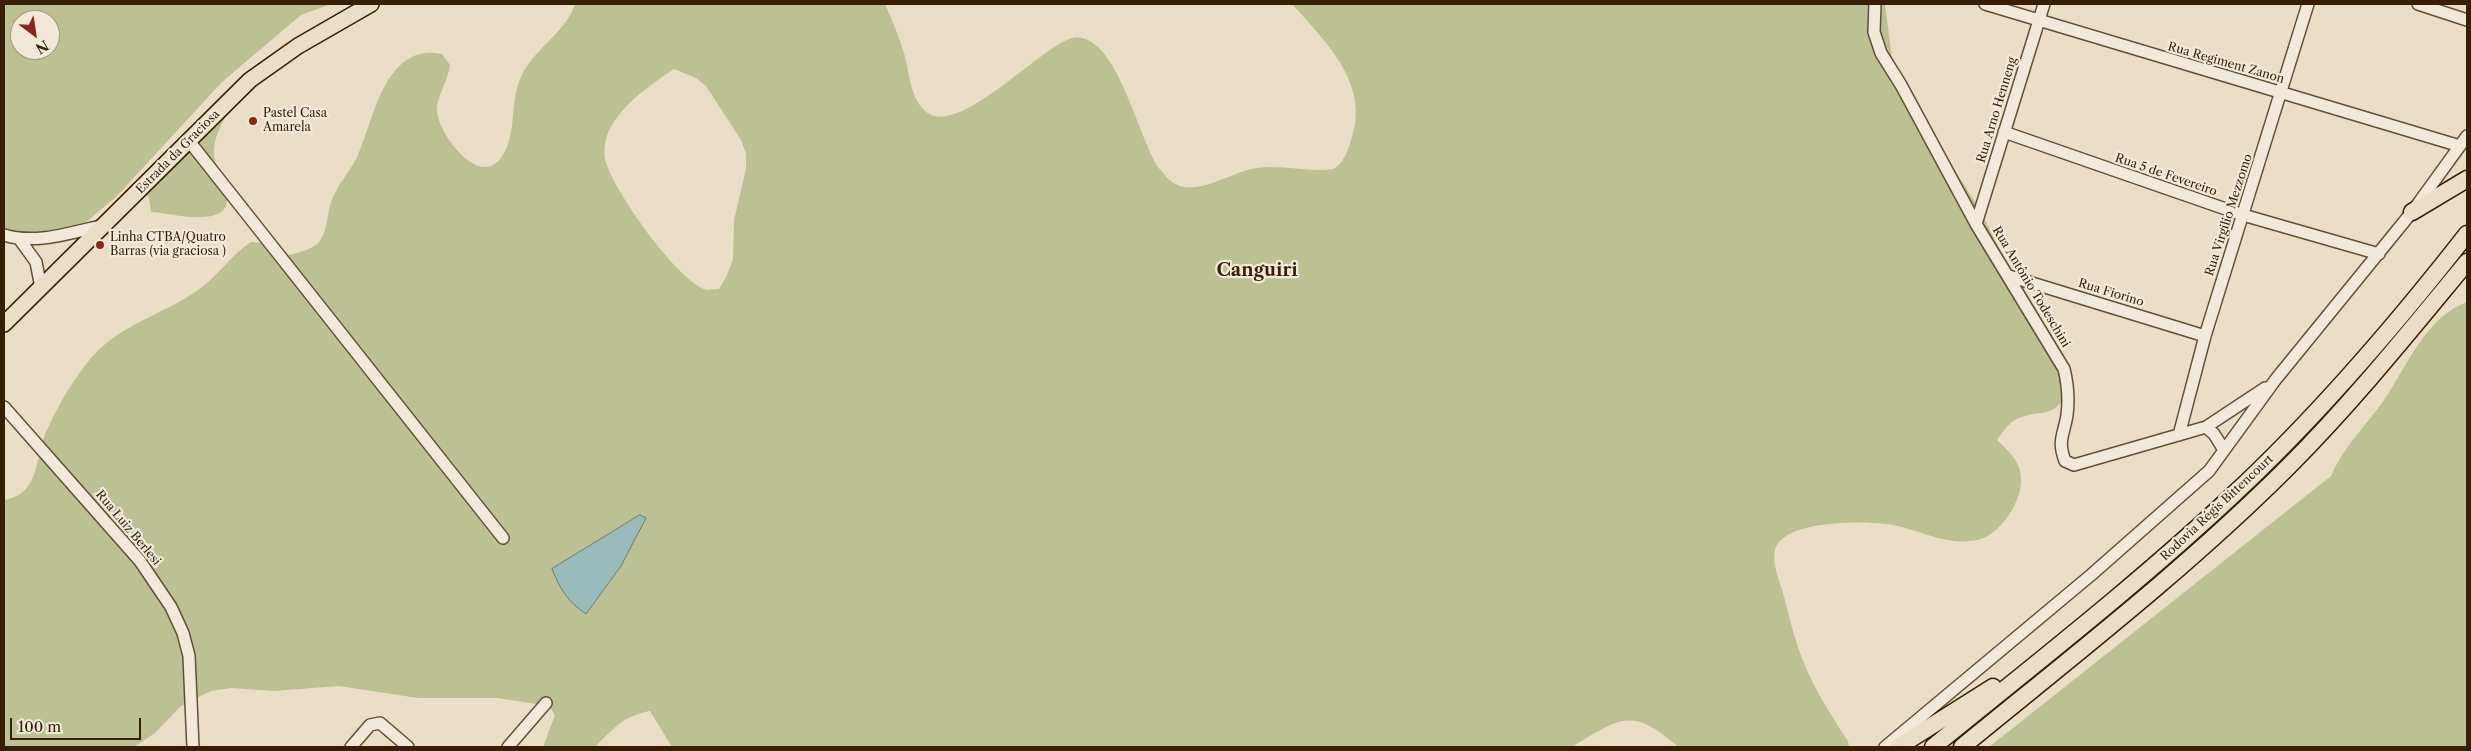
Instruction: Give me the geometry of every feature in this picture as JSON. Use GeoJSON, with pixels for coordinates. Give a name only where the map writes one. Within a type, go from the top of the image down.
{"type":"FeatureCollection","features":[{"type":"Feature","properties":{"kind":"highway"},"geometry":{"type":"LineString","coordinates":[[2412,212],[2467,179]]}},
{"type":"Feature","properties":{"kind":"highway","name":"Rodovia Régis Bittencourt"},"geometry":{"type":"LineString","coordinates":[[1933,747],[2156,566],[2278,451],[2375,347],[2467,234]]}},
{"type":"Feature","properties":{"kind":"highway","name":"Rodovia Régis Bittencourt"},"geometry":{"type":"LineString","coordinates":[[1962,747],[2168,578],[2243,510],[2354,398],[2467,262]]}},
{"type":"Feature","properties":{"kind":"highway"},"geometry":{"type":"LineString","coordinates":[[1898,747],[2054,648]]}},
{"type":"Feature","properties":{"kind":"main road","name":"Estrada da Graciosa"},"geometry":{"type":"LineString","coordinates":[[4,324],[107,224],[250,80],[298,46],[372,4]]}},
{"type":"Feature","properties":{"kind":"street","name":"Rua Antônio Todeschini"},"geometry":{"type":"LineString","coordinates":[[1875,4],[1874,32],[1881,52],[1901,85],[1976,224],[2064,369],[2069,388],[2067,416],[2060,442],[2065,461],[2074,464],[2206,427],[2276,379]]}},
{"type":"Feature","properties":{"kind":"street","name":"Rua Regiment Zanon"},"geometry":{"type":"LineString","coordinates":[[1984,4],[2038,22],[2460,146]]}},
{"type":"Feature","properties":{"kind":"street","name":"Rua Arno Henneng"},"geometry":{"type":"LineString","coordinates":[[1976,224],[2044,4]]}},
{"type":"Feature","properties":{"kind":"street","name":"Rua Virgilio Mezzomo"},"geometry":{"type":"LineString","coordinates":[[2179,435],[2205,336],[2244,216],[2279,93],[2308,4]]}},
{"type":"Feature","properties":{"kind":"street"},"geometry":{"type":"LineString","coordinates":[[2418,4],[2467,20]]}},
{"type":"Feature","properties":{"kind":"street","name":"Rua 5 de Fevereiro"},"geometry":{"type":"LineString","coordinates":[[2004,132],[2244,216],[2379,254]]}},
{"type":"Feature","properties":{"kind":"street"},"geometry":{"type":"LineString","coordinates":[[1885,747],[2083,581],[2209,471],[2276,379],[2379,254],[2467,136]]}},
{"type":"Feature","properties":{"kind":"street"},"geometry":{"type":"LineString","coordinates":[[188,141],[503,538]]}},
{"type":"Feature","properties":{"kind":"street"},"geometry":{"type":"LineString","coordinates":[[4,235],[20,240],[49,237],[107,224]]}},
{"type":"Feature","properties":{"kind":"street"},"geometry":{"type":"LineString","coordinates":[[20,240],[36,262],[41,288]]}},
{"type":"Feature","properties":{"kind":"street","name":"Rua Fiorino"},"geometry":{"type":"LineString","coordinates":[[2009,276],[2205,336]]}},
{"type":"Feature","properties":{"kind":"street","name":"Rua Luiz Berlesi"},"geometry":{"type":"LineString","coordinates":[[4,406],[140,560],[171,606],[183,632],[189,656],[192,747]]}},
{"type":"Feature","properties":{"kind":"street"},"geometry":{"type":"LineString","coordinates":[[2206,427],[2214,434],[2224,450]]}},
{"type":"Feature","properties":{"kind":"street"},"geometry":{"type":"LineString","coordinates":[[508,747],[546,703]]}},
{"type":"Feature","properties":{"kind":"street"},"geometry":{"type":"LineString","coordinates":[[351,747],[370,725],[380,723],[408,747]]}},
{"type":"Feature","properties":{"kind":"green space"},"geometry":{"type":"Polygon","coordinates":[[[4,4],[331,4],[301,15],[222,82],[117,196],[84,224],[51,233],[13,232],[4,229],[4,4]]]}},
{"type":"Feature","properties":{"kind":"green space"},"geometry":{"type":"Polygon","coordinates":[[[575,4],[885,4],[902,47],[916,98],[924,110],[938,117],[955,114],[975,104],[1057,45],[1075,37],[1083,38],[1099,48],[1116,72],[1157,166],[1173,183],[1180,186],[1199,187],[1257,168],[1334,169],[1343,159],[1352,137],[1356,117],[1355,98],[1341,64],[1317,32],[1292,4],[1885,4],[1893,66],[1909,99],[1979,208],[2068,387],[2059,405],[2054,409],[2015,420],[1997,440],[2018,464],[2021,484],[2012,510],[1993,533],[1977,540],[1953,541],[1885,524],[1845,523],[1814,526],[1800,530],[1788,535],[1779,542],[1774,553],[1775,567],[1797,644],[1813,682],[1848,741],[1849,747],[1678,747],[1649,726],[1637,721],[1626,721],[1614,723],[1572,747],[672,747],[650,711],[625,720],[595,747],[543,747],[555,715],[549,706],[497,698],[418,698],[339,686],[274,691],[231,688],[211,691],[181,706],[155,733],[134,747],[4,747],[4,500],[16,496],[25,490],[31,482],[44,439],[53,418],[72,384],[87,363],[103,346],[125,330],[198,290],[251,242],[263,243],[288,255],[316,245],[324,233],[333,196],[358,155],[385,86],[395,71],[407,60],[423,53],[442,54],[450,65],[437,104],[443,130],[460,153],[470,162],[481,167],[492,166],[501,158],[510,139],[517,87],[526,67],[557,33],[570,15],[575,4]],[[674,69],[632,100],[608,132],[605,144],[605,159],[619,190],[647,232],[680,271],[695,284],[709,290],[719,289],[733,259],[734,220],[746,169],[746,154],[741,140],[706,86],[696,78],[674,69]]]}},
{"type":"Feature","properties":{"kind":"green space"},"geometry":{"type":"Polygon","coordinates":[[[242,92],[224,120],[215,142],[215,161],[226,190],[227,203],[222,211],[213,216],[200,217],[151,212],[149,198],[143,190],[242,92]]]}},
{"type":"Feature","properties":{"kind":"green space"},"geometry":{"type":"Polygon","coordinates":[[[2467,302],[2467,747],[1989,747],[2331,476],[2342,455],[2384,400],[2429,331],[2453,309],[2467,302]]]}},
{"type":"Feature","properties":{"kind":"water"},"geometry":{"type":"Polygon","coordinates":[[[640,515],[646,518],[621,566],[586,614],[574,605],[565,594],[552,569],[640,515]]]}},
{"type":"Feature","properties":{"kind":"place","name":"Pastel Casa Amarela"},"geometry":{"type":"Point","coordinates":[253,121]}},
{"type":"Feature","properties":{"kind":"place","name":"Linha CTBA/Quatro Barras (via graciosa )"},"geometry":{"type":"Point","coordinates":[100,245]}},
{"type":"Feature","properties":{"kind":"district","name":"Canguiri"},"geometry":{"type":"Point","coordinates":[1257,271]}}]}
